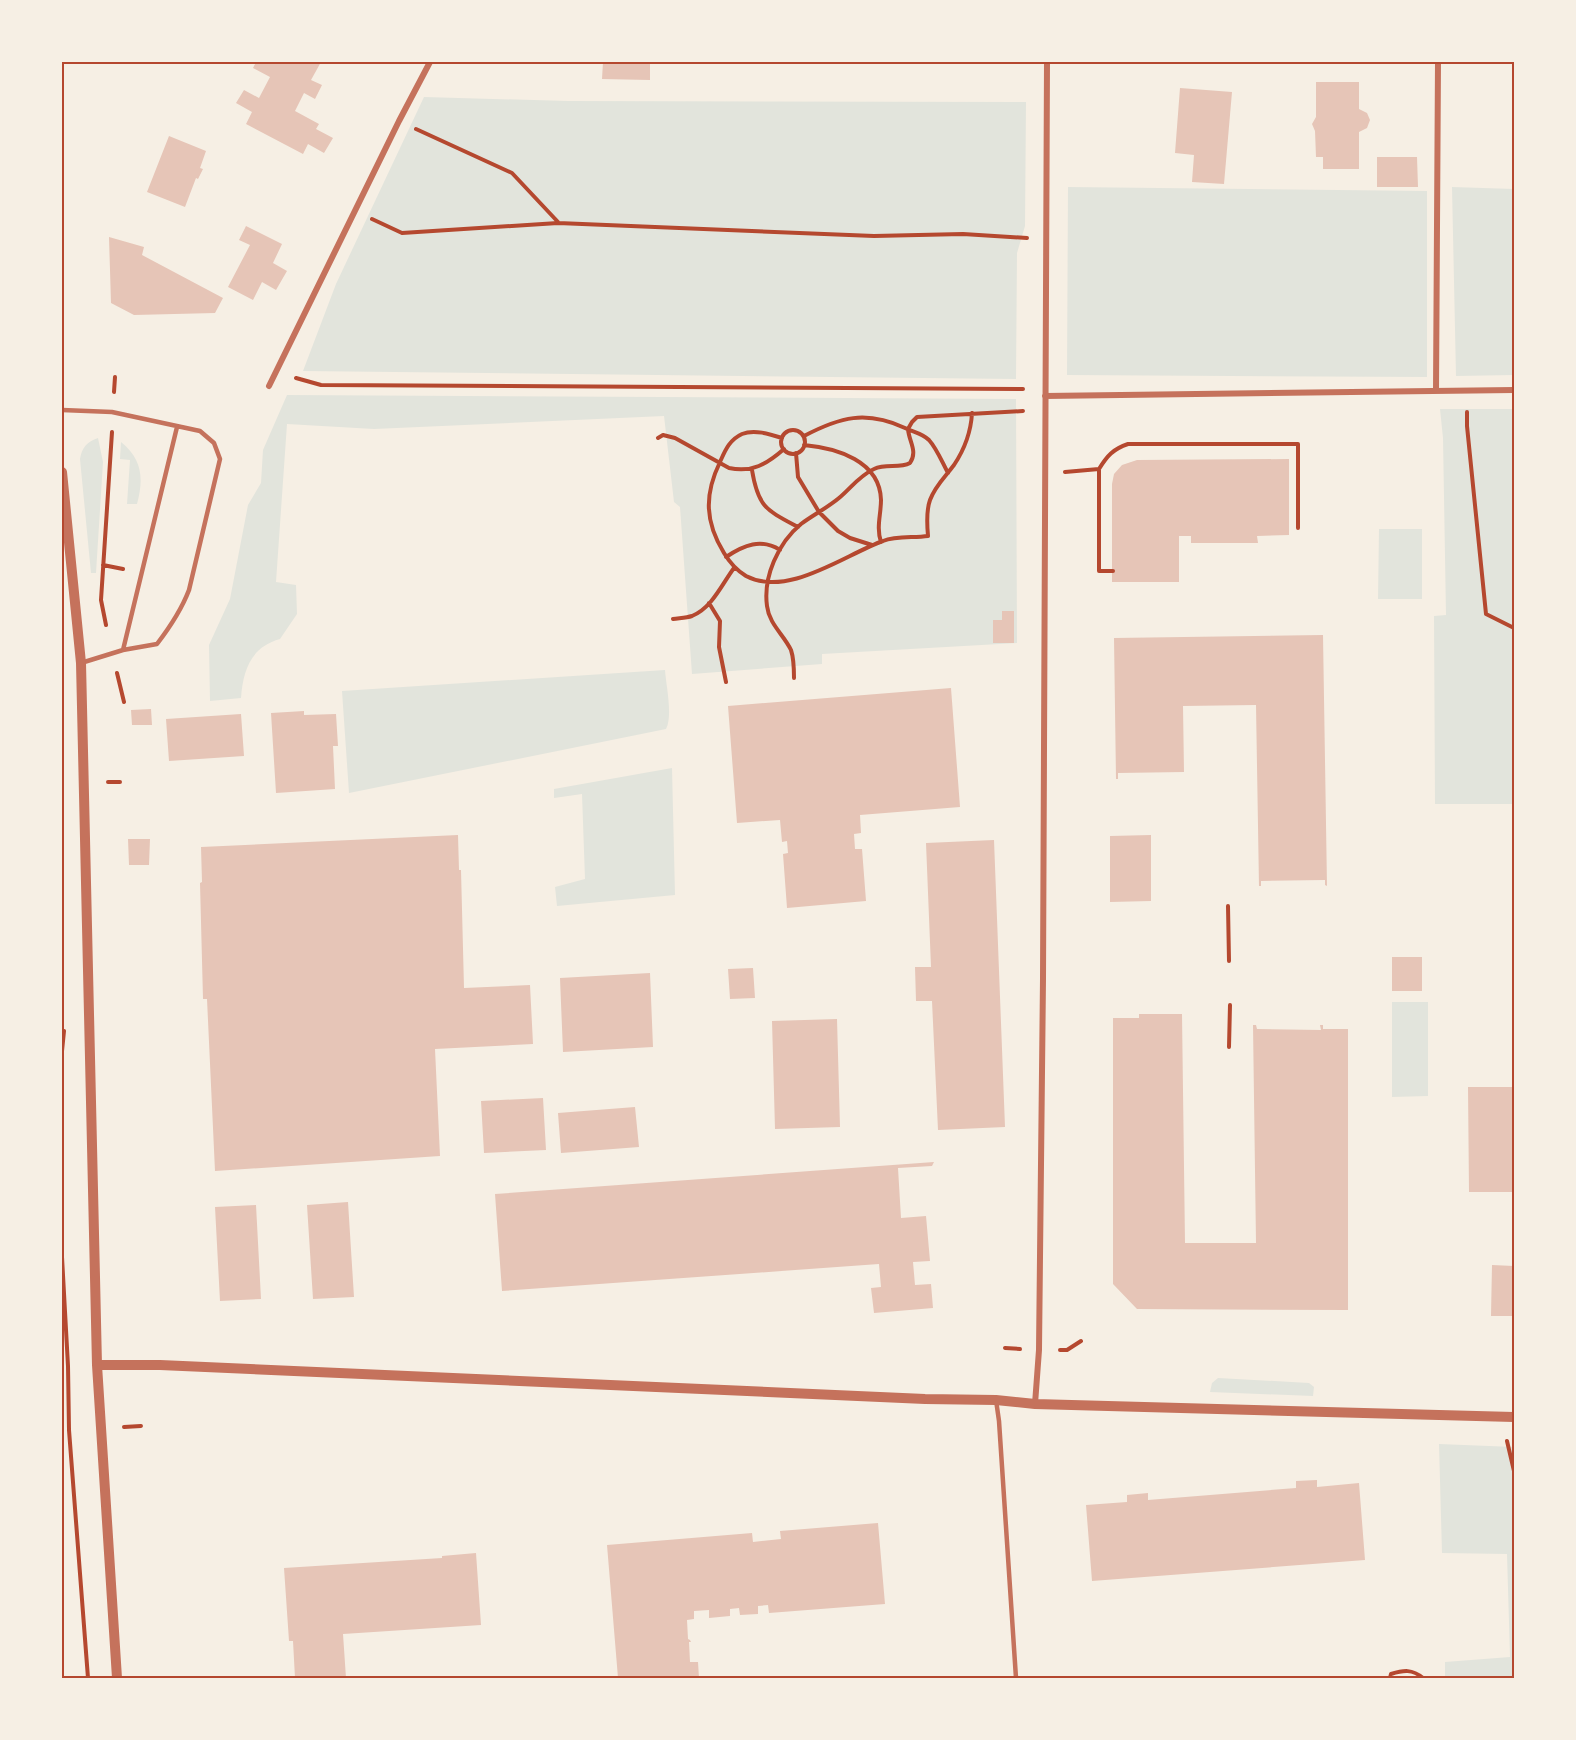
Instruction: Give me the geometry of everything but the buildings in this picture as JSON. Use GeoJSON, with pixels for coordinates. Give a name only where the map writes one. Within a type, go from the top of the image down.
{"type":"FeatureCollection","features":[{"type":"Feature","properties":{"kind":"street"},"geometry":{"type":"LineString","coordinates":[[269,386],[430,62]]}},
{"type":"Feature","properties":{"kind":"street"},"geometry":{"type":"LineString","coordinates":[[1035,1404],[1039,1350],[1043,979],[1047,62]]}},
{"type":"Feature","properties":{"kind":"street"},"geometry":{"type":"LineString","coordinates":[[1436,390],[1438,62]]}},
{"type":"Feature","properties":{"kind":"street"},"geometry":{"type":"LineString","coordinates":[[1045,396],[1515,390]]}},
{"type":"Feature","properties":{"kind":"street"},"geometry":{"type":"LineString","coordinates":[[62,472],[81,663],[97,1365],[117,1678]]}},
{"type":"Feature","properties":{"kind":"street"},"geometry":{"type":"LineString","coordinates":[[97,1365],[160,1365],[926,1399],[996,1400],[1035,1404],[1515,1417]]}},
{"type":"Feature","properties":{"kind":"lane"},"geometry":{"type":"LineString","coordinates":[[62,410],[112,412],[200,431],[214,442],[220,459],[189,590],[182,610],[157,644],[123,650],[81,663]]}},
{"type":"Feature","properties":{"kind":"lane"},"geometry":{"type":"LineString","coordinates":[[123,650],[177,427]]}},
{"type":"Feature","properties":{"kind":"lane"},"geometry":{"type":"LineString","coordinates":[[996,1400],[1016,1678]]}},
{"type":"Feature","properties":{"kind":"path"},"geometry":{"type":"LineString","coordinates":[[399,121],[512,173],[558,223]]}},
{"type":"Feature","properties":{"kind":"path"},"geometry":{"type":"LineString","coordinates":[[355,212],[402,233],[558,223],[874,236],[963,234],[1045,239]]}},
{"type":"Feature","properties":{"kind":"path"},"geometry":{"type":"LineString","coordinates":[[115,377],[101,600],[124,702]]}},
{"type":"Feature","properties":{"kind":"path"},"geometry":{"type":"LineString","coordinates":[[291,377],[321,385],[1023,389]]}},
{"type":"Feature","properties":{"kind":"path"},"geometry":{"type":"LineString","coordinates":[[1468,390],[1467,426],[1486,614],[1515,628]]}},
{"type":"Feature","properties":{"kind":"path"},"geometry":{"type":"LineString","coordinates":[[795,678],[790,650],[769,615],[766,594],[768,582],[786,539],[798,527],[831,505],[858,479],[870,471],[882,466],[901,466],[910,463],[914,450],[908,429],[917,417],[1023,411]]}},
{"type":"Feature","properties":{"kind":"path"},"geometry":{"type":"LineString","coordinates":[[782,438],[759,433],[742,434],[727,447],[712,481],[709,514],[711,528],[726,557],[734,568],[754,579],[768,582],[807,575],[881,542],[928,537],[928,504],[938,483],[954,464],[968,435],[972,413]]}},
{"type":"Feature","properties":{"kind":"path"},"geometry":{"type":"LineString","coordinates":[[804,436],[843,418],[874,418],[920,433],[931,442],[948,472]]}},
{"type":"Feature","properties":{"kind":"path"},"geometry":{"type":"LineString","coordinates":[[790,430],[799,431],[804,436],[803,449],[795,453],[791,454],[782,446],[782,438],[790,430]]}},
{"type":"Feature","properties":{"kind":"path"},"geometry":{"type":"LineString","coordinates":[[658,438],[663,435],[675,438],[720,463],[738,470],[752,470],[775,458],[784,449]]}},
{"type":"Feature","properties":{"kind":"path"},"geometry":{"type":"LineString","coordinates":[[1113,571],[1099,571],[1099,469],[1108,455],[1116,448],[1128,444],[1298,444],[1298,528]]}},
{"type":"Feature","properties":{"kind":"path"},"geometry":{"type":"LineString","coordinates":[[804,445],[820,446],[838,452],[861,463],[870,471],[876,480],[881,497],[877,528],[881,542]]}},
{"type":"Feature","properties":{"kind":"path"},"geometry":{"type":"LineString","coordinates":[[795,453],[798,477],[819,512],[838,531],[873,546]]}},
{"type":"Feature","properties":{"kind":"path"},"geometry":{"type":"LineString","coordinates":[[1061,472],[1099,469]]}},
{"type":"Feature","properties":{"kind":"path"},"geometry":{"type":"LineString","coordinates":[[752,470],[761,503],[774,514],[798,527]]}},
{"type":"Feature","properties":{"kind":"path"},"geometry":{"type":"LineString","coordinates":[[726,557],[754,543],[763,542],[780,550]]}},
{"type":"Feature","properties":{"kind":"path"},"geometry":{"type":"LineString","coordinates":[[673,620],[692,616],[710,603],[734,568]]}},
{"type":"Feature","properties":{"kind":"path"},"geometry":{"type":"LineString","coordinates":[[710,603],[720,621],[719,647],[726,682]]}},
{"type":"Feature","properties":{"kind":"path"},"geometry":{"type":"LineString","coordinates":[[1228,906],[1229,961]]}},
{"type":"Feature","properties":{"kind":"path"},"geometry":{"type":"LineString","coordinates":[[1229,1047],[1230,1005]]}},
{"type":"Feature","properties":{"kind":"path"},"geometry":{"type":"LineString","coordinates":[[62,1257],[69,1430],[88,1678]]}},
{"type":"Feature","properties":{"kind":"path"},"geometry":{"type":"LineString","coordinates":[[1507,1441],[1515,1471]]}},
{"type":"Feature","properties":{"kind":"path"},"geometry":{"type":"LineString","coordinates":[[1390,1678],[1391,1674],[1404,1670],[1423,1678]]}},
{"type":"Feature","properties":{"kind":"shaded area"},"geometry":{"type":"Polygon","coordinates":[[[424,97],[568,101],[1026,102],[1025,226],[1017,253],[1016,379],[303,371],[336,284],[424,97]]]}},
{"type":"Feature","properties":{"kind":"shaded area"},"geometry":{"type":"Polygon","coordinates":[[[1068,187],[1427,191],[1427,377],[1067,375],[1068,187]]]}},
{"type":"Feature","properties":{"kind":"shaded area"},"geometry":{"type":"Polygon","coordinates":[[[1452,187],[1514,189],[1514,375],[1456,376],[1452,187]]]}},
{"type":"Feature","properties":{"kind":"shaded area"},"geometry":{"type":"Polygon","coordinates":[[[287,395],[1016,399],[1017,643],[822,654],[822,664],[692,674],[680,507],[674,502],[664,416],[374,429],[287,424],[276,582],[296,585],[297,614],[280,639],[262,648],[250,661],[244,678],[241,698],[210,701],[209,645],[230,599],[248,505],[261,483],[263,450],[287,395]]]}},
{"type":"Feature","properties":{"kind":"shaded area"},"geometry":{"type":"Polygon","coordinates":[[[1440,409],[1514,409],[1514,804],[1435,804],[1434,616],[1446,615],[1443,438],[1440,409]]]}},
{"type":"Feature","properties":{"kind":"shaded area"},"geometry":{"type":"Polygon","coordinates":[[[98,438],[103,462],[96,573],[91,573],[80,459],[86,446],[98,438]]]}},
{"type":"Feature","properties":{"kind":"shaded area"},"geometry":{"type":"Polygon","coordinates":[[[121,442],[133,455],[140,470],[137,504],[127,504],[130,460],[120,459],[121,442]]]}},
{"type":"Feature","properties":{"kind":"shaded area"},"geometry":{"type":"Polygon","coordinates":[[[1379,529],[1422,529],[1422,599],[1378,599],[1379,529]]]}},
{"type":"Feature","properties":{"kind":"shaded area"},"geometry":{"type":"Polygon","coordinates":[[[665,670],[669,709],[666,729],[349,793],[342,691],[665,670]]]}},
{"type":"Feature","properties":{"kind":"shaded area"},"geometry":{"type":"Polygon","coordinates":[[[672,768],[675,895],[557,906],[555,887],[585,879],[582,794],[554,798],[554,789],[672,768]]]}},
{"type":"Feature","properties":{"kind":"shaded area"},"geometry":{"type":"Polygon","coordinates":[[[1392,1002],[1428,1002],[1428,1096],[1392,1097],[1392,1002]]]}},
{"type":"Feature","properties":{"kind":"shaded area"},"geometry":{"type":"Polygon","coordinates":[[[1218,1378],[1309,1383],[1314,1387],[1313,1396],[1210,1392],[1212,1383],[1218,1378]]]}},
{"type":"Feature","properties":{"kind":"shaded area"},"geometry":{"type":"Polygon","coordinates":[[[1439,1444],[1514,1447],[1514,1678],[1445,1678],[1445,1662],[1510,1657],[1507,1554],[1442,1553],[1439,1444]]]}}]}
